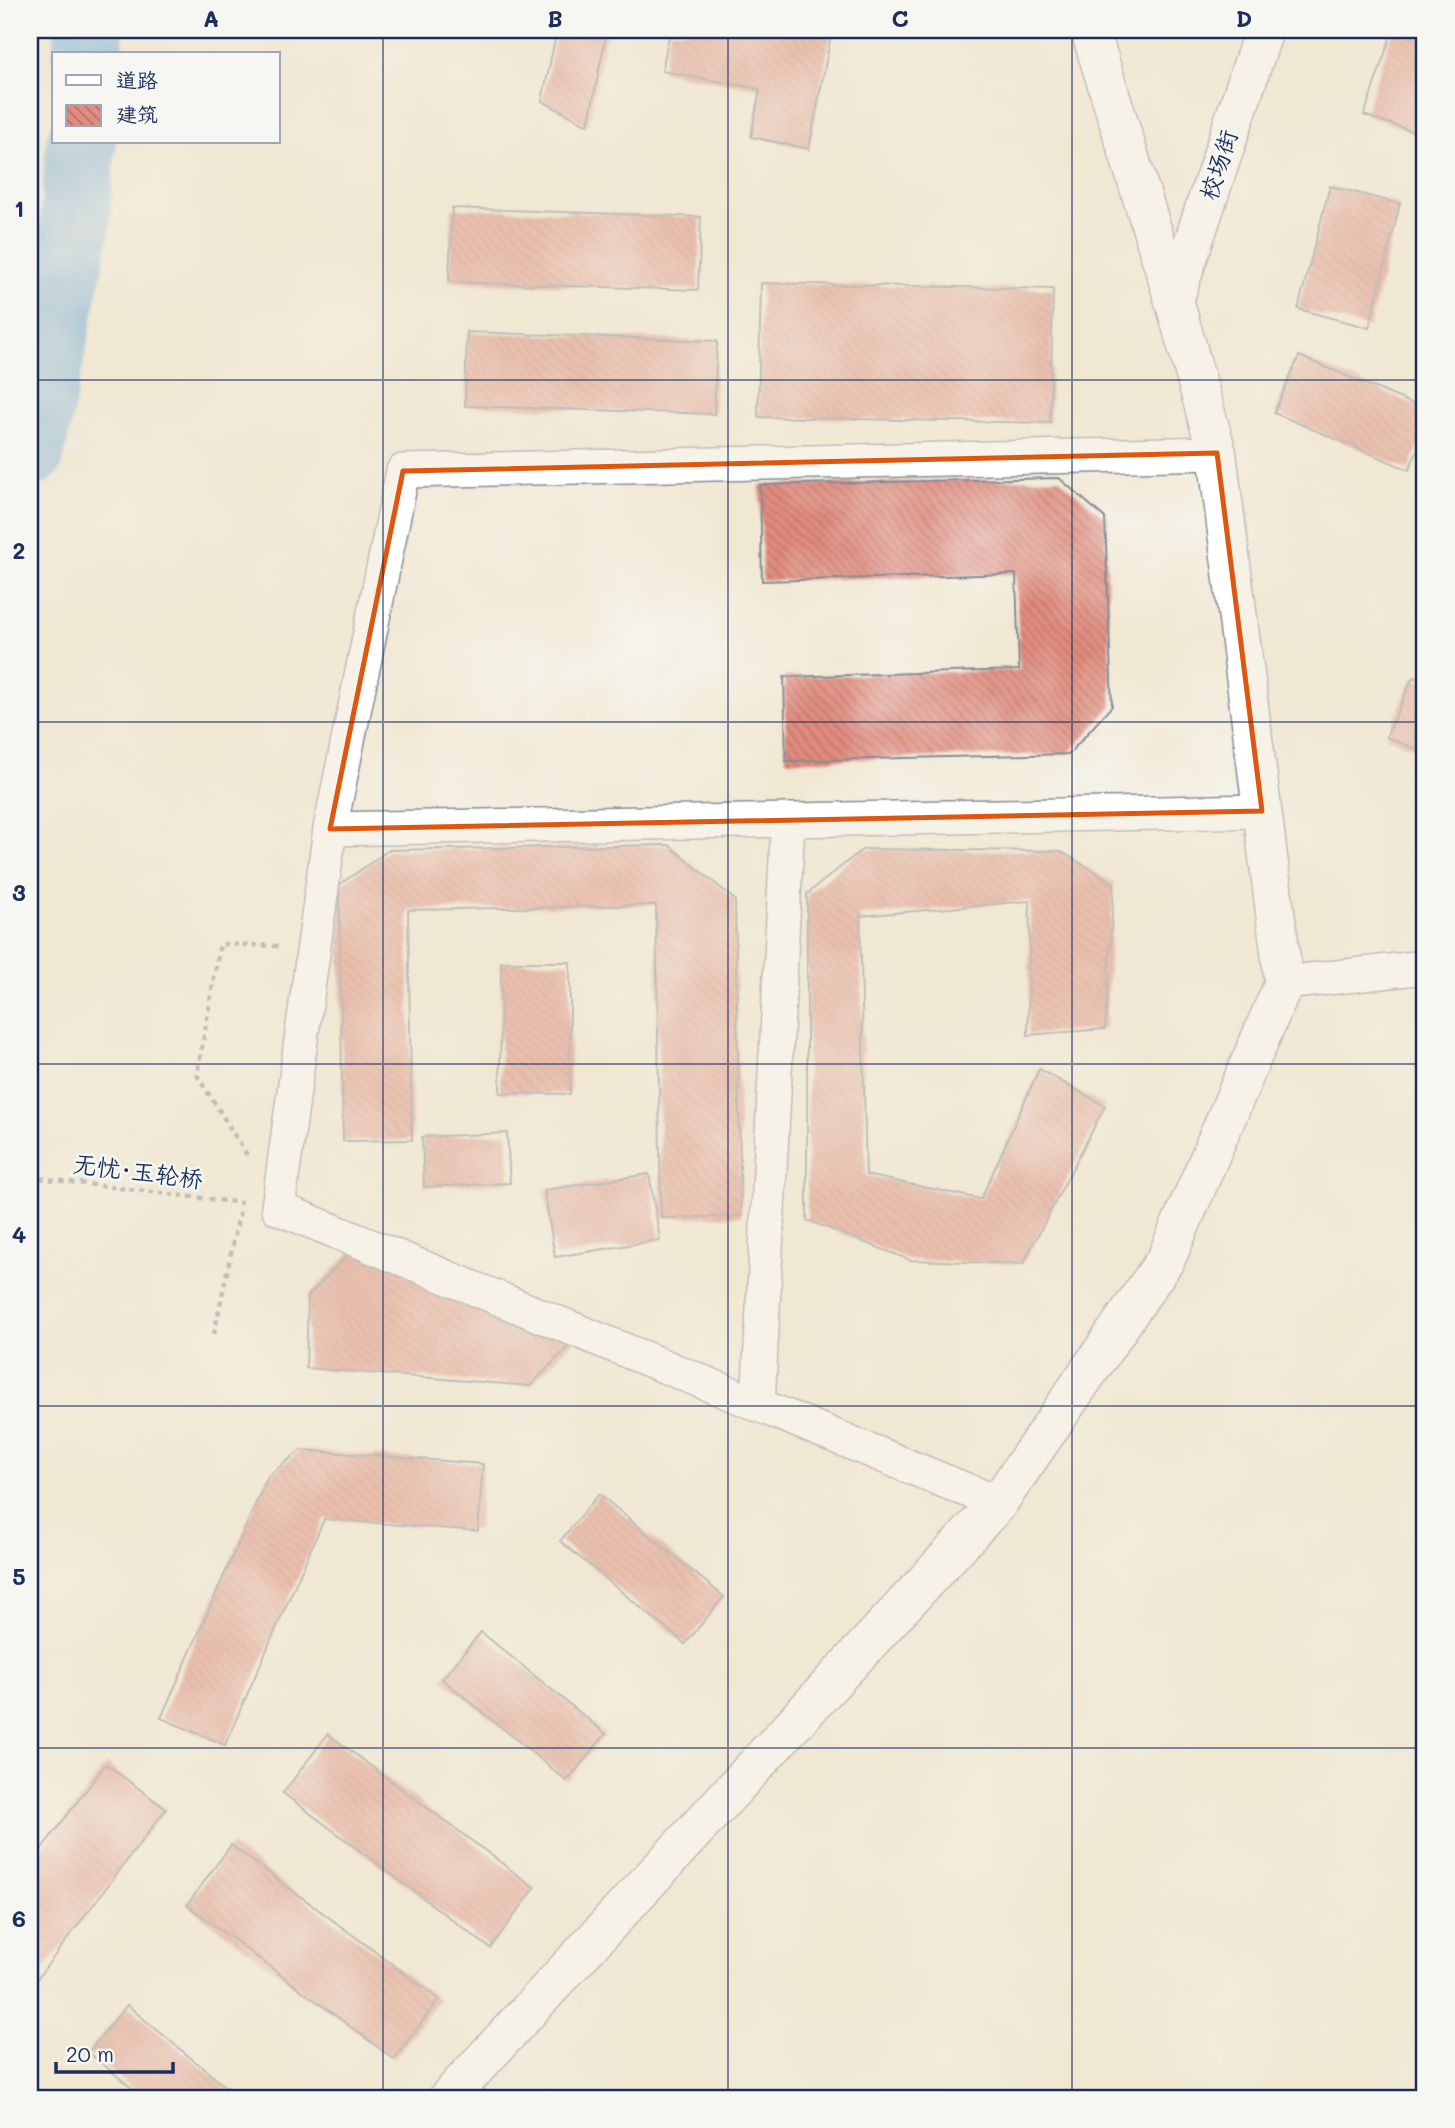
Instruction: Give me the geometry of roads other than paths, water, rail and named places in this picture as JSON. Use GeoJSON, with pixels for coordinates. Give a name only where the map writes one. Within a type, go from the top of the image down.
{"type":"FeatureCollection","features":[{"type":"Feature","properties":{"kind":"street"},"geometry":{"type":"LineString","coordinates":[[448,2098],[998,1503],[1166,1259],[1284,983],[1217,453],[1174,300],[1090,30]]}},
{"type":"Feature","properties":{"kind":"street","name":"校场街"},"geometry":{"type":"LineString","coordinates":[[1174,300],[1264,30]]}},
{"type":"Feature","properties":{"kind":"street"},"geometry":{"type":"LineString","coordinates":[[998,1503],[278,1208],[330,830],[403,471],[1217,453]]}},
{"type":"Feature","properties":{"kind":"street"},"geometry":{"type":"LineString","coordinates":[[330,830],[1262,811]]}},
{"type":"Feature","properties":{"kind":"street"},"geometry":{"type":"LineString","coordinates":[[758,1405],[788,820]]}},
{"type":"Feature","properties":{"kind":"street"},"geometry":{"type":"LineString","coordinates":[[1284,983],[1425,967]]}},
{"type":"Feature","properties":{"kind":"waterway"},"geometry":{"type":"LineString","coordinates":[[87,52],[89,30]]}},
{"type":"Feature","properties":{"kind":"waterway"},"geometry":{"type":"LineString","coordinates":[[30,452],[74,233],[81,144]]}}]}
